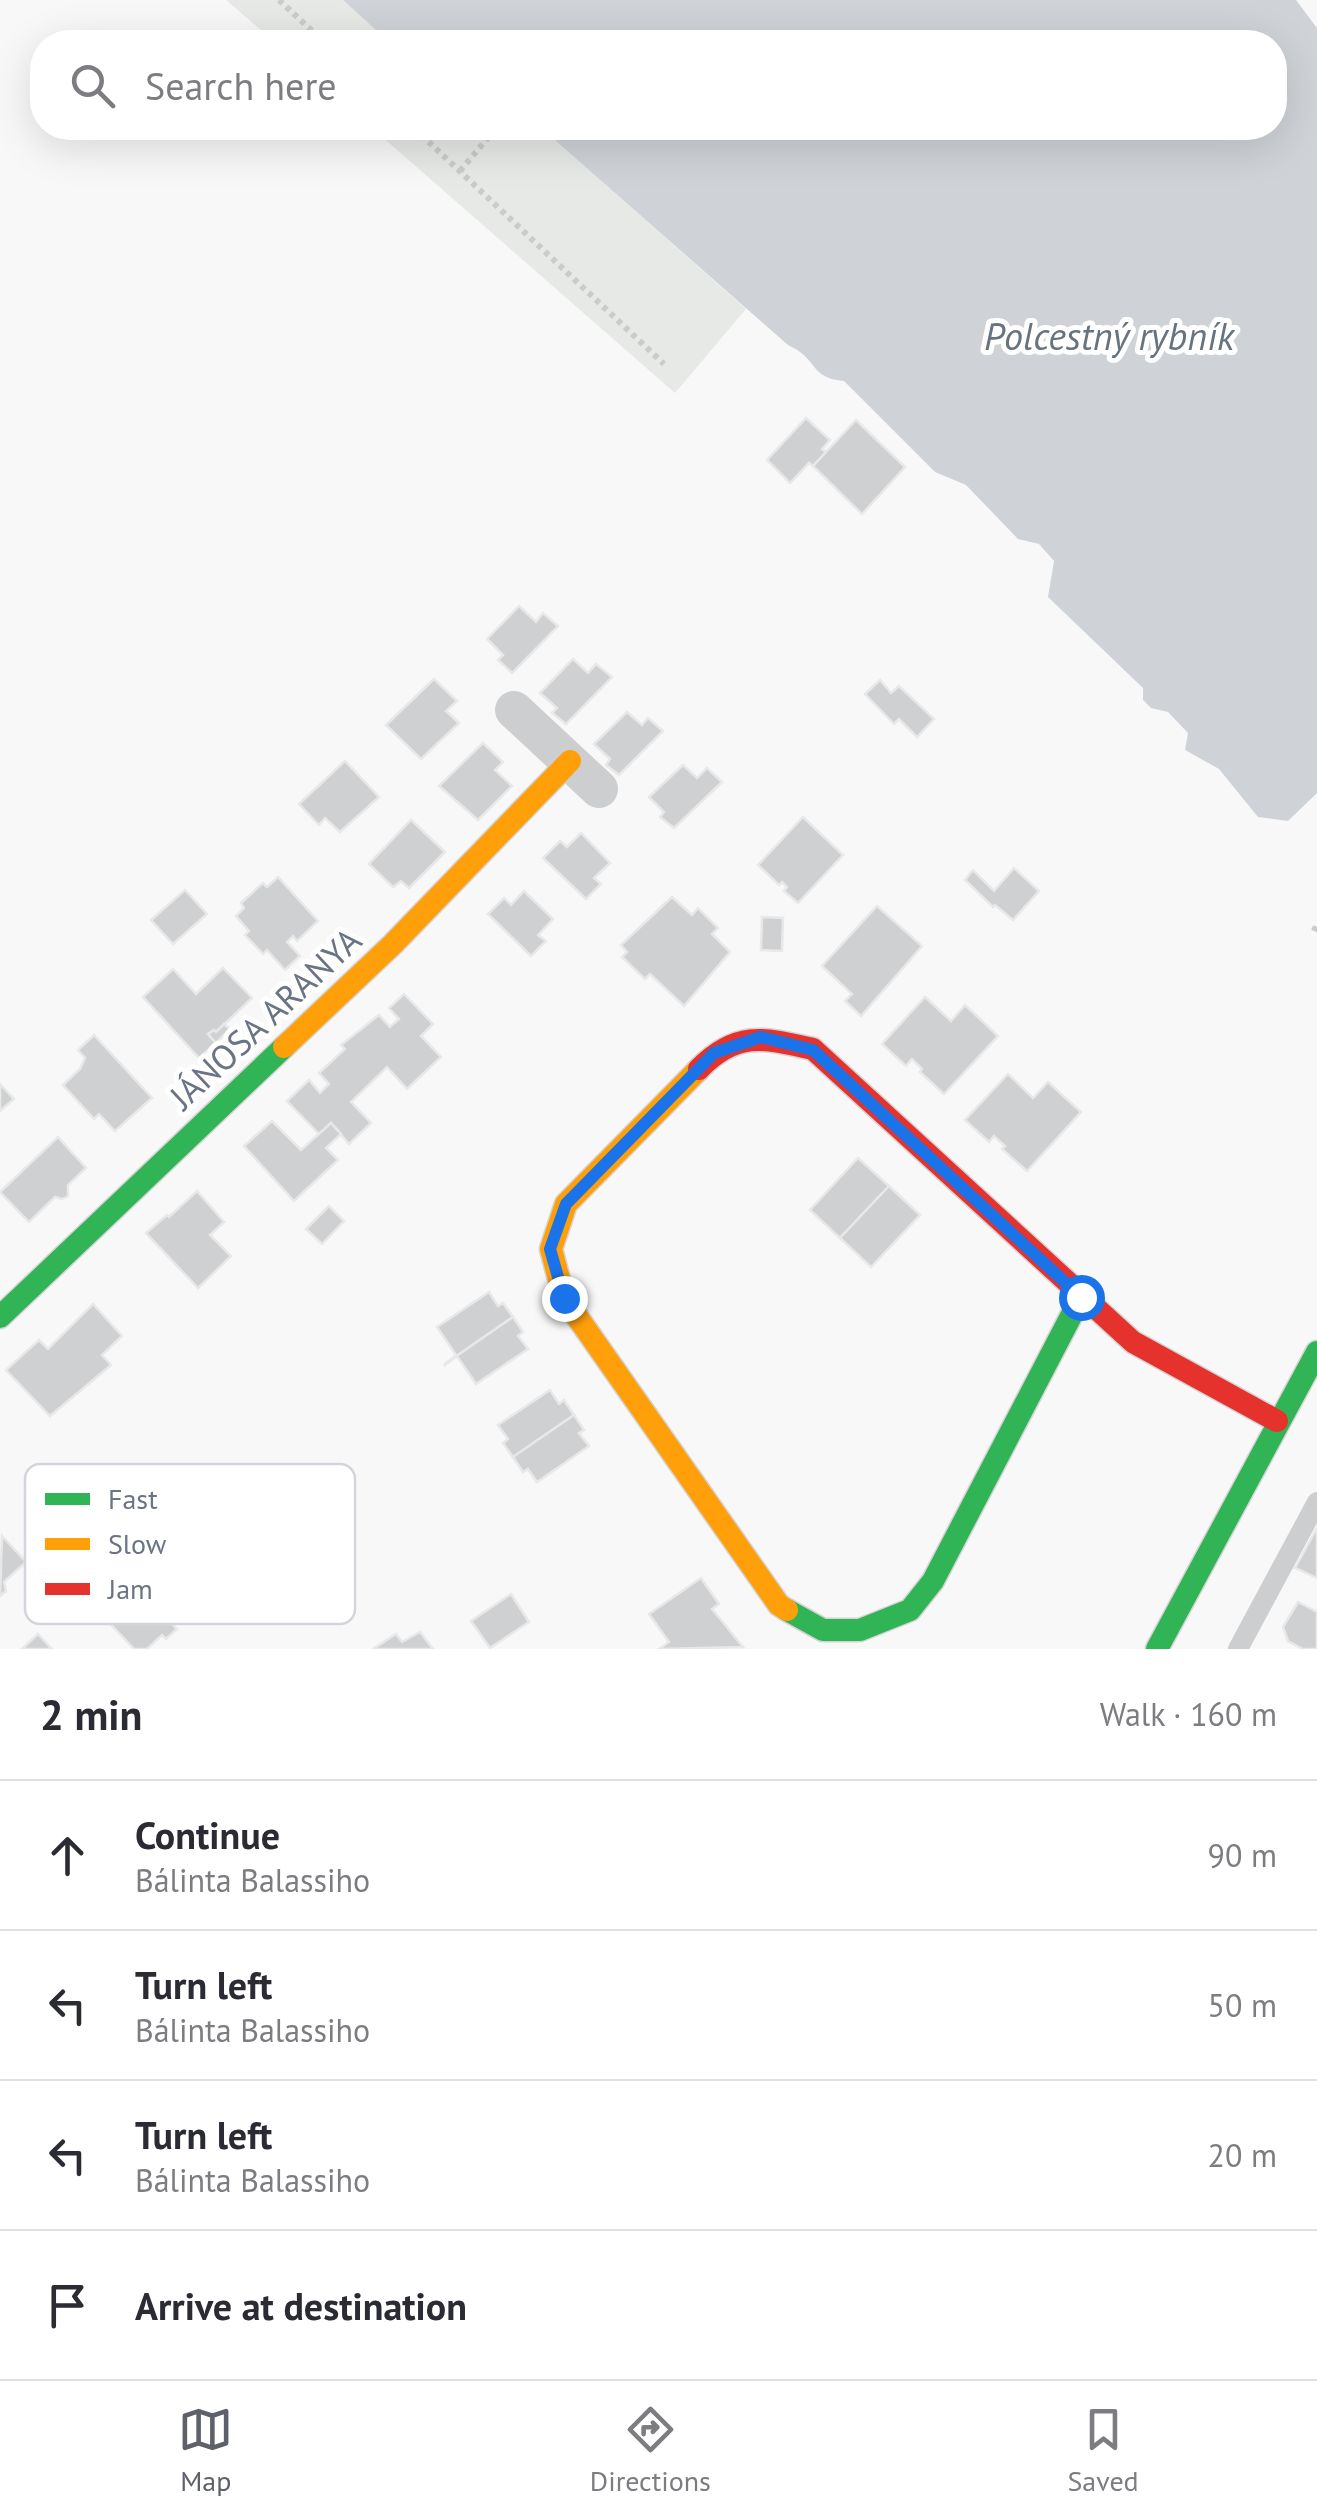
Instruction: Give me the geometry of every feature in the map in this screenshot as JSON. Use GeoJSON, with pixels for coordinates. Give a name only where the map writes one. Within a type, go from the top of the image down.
{"type":"FeatureCollection","features":[{"type":"Feature","properties":{"kind":"street"},"geometry":{"type":"LineString","coordinates":[[514,710],[599,789]]}},
{"type":"Feature","properties":{"kind":"street","name":"JÁNOSA ARANYA"},"geometry":{"type":"LineString","coordinates":[[0,1317],[393,944],[570,762]]}},
{"type":"Feature","properties":{"kind":"street"},"geometry":{"type":"LineString","coordinates":[[1081,1297],[974,1495],[933,1581],[910,1610],[862,1639],[823,1630],[778,1605],[564,1298],[550,1249],[566,1204],[714,1053],[761,1037],[813,1050],[1133,1342],[1278,1421]]}},
{"type":"Feature","properties":{"kind":"street"},"geometry":{"type":"LineString","coordinates":[[1157,1649],[1317,1352]]}},
{"type":"Feature","properties":{"kind":"lane"},"geometry":{"type":"LineString","coordinates":[[1238,1649],[1317,1502]]}},
{"type":"Feature","properties":{"kind":"path"},"geometry":{"type":"LineString","coordinates":[[279,0],[311,30]]}},
{"type":"Feature","properties":{"kind":"path"},"geometry":{"type":"LineString","coordinates":[[427,140],[664,364]]}},
{"type":"Feature","properties":{"kind":"path"},"geometry":{"type":"LineString","coordinates":[[460,171],[486,140]]}},
{"type":"Feature","properties":{"kind":"shaded area"},"geometry":{"type":"Polygon","coordinates":[[[226,0],[343,0],[376,30],[261,30],[226,0]]]}},
{"type":"Feature","properties":{"kind":"shaded area"},"geometry":{"type":"Polygon","coordinates":[[[386,140],[555,140],[746,309],[675,393],[386,140]]]}},
{"type":"Feature","properties":{"kind":"water","name":"Polcestný rybník"},"geometry":{"type":"Polygon","coordinates":[[[343,0],[1296,0],[1317,28],[1317,793],[1288,821],[1258,817],[1219,769],[1185,750],[1188,733],[1168,712],[1151,708],[1143,700],[1143,688],[1048,597],[1054,561],[1039,544],[1018,539],[966,485],[935,472],[844,381],[819,372],[555,140],[1287,140],[1287,30],[376,30],[343,0]]]}},
{"type":"Feature","properties":{"kind":"building"},"geometry":{"type":"Polygon","coordinates":[[[806,418],[830,440],[822,449],[826,452],[813,466],[809,463],[790,483],[767,460],[806,418]]]}},
{"type":"Feature","properties":{"kind":"building"},"geometry":{"type":"Polygon","coordinates":[[[856,420],[905,467],[862,514],[813,466],[856,420]]]}},
{"type":"Feature","properties":{"kind":"building"},"geometry":{"type":"Polygon","coordinates":[[[519,606],[536,622],[543,613],[558,626],[512,673],[498,660],[503,655],[487,639],[519,606]]]}},
{"type":"Feature","properties":{"kind":"building"},"geometry":{"type":"Polygon","coordinates":[[[573,659],[588,673],[596,664],[612,677],[566,724],[552,713],[557,708],[540,693],[573,659]]]}},
{"type":"Feature","properties":{"kind":"building"},"geometry":{"type":"Polygon","coordinates":[[[434,679],[457,701],[446,711],[459,723],[421,759],[386,725],[434,679]]]}},
{"type":"Feature","properties":{"kind":"building"},"geometry":{"type":"Polygon","coordinates":[[[880,680],[891,693],[899,686],[934,719],[917,737],[899,719],[894,724],[865,694],[880,680]]]}},
{"type":"Feature","properties":{"kind":"building"},"geometry":{"type":"Polygon","coordinates":[[[627,712],[642,725],[648,718],[663,731],[619,775],[606,765],[610,759],[594,744],[627,712]]]}},
{"type":"Feature","properties":{"kind":"building"},"geometry":{"type":"Polygon","coordinates":[[[483,743],[503,762],[495,770],[512,786],[478,820],[439,786],[483,743]]]}},
{"type":"Feature","properties":{"kind":"building"},"geometry":{"type":"Polygon","coordinates":[[[345,761],[379,797],[340,832],[325,818],[319,825],[299,804],[345,761]]]}},
{"type":"Feature","properties":{"kind":"building"},"geometry":{"type":"Polygon","coordinates":[[[683,765],[697,778],[707,768],[722,782],[674,828],[660,817],[664,812],[649,797],[683,765]]]}},
{"type":"Feature","properties":{"kind":"building"},"geometry":{"type":"Polygon","coordinates":[[[803,817],[843,855],[798,903],[784,891],[787,887],[782,882],[779,885],[758,865],[803,817]]]}},
{"type":"Feature","properties":{"kind":"building"},"geometry":{"type":"Polygon","coordinates":[[[411,820],[445,852],[409,888],[401,881],[393,887],[369,864],[411,820]]]}},
{"type":"Feature","properties":{"kind":"building"},"geometry":{"type":"Polygon","coordinates":[[[581,833],[610,863],[594,878],[601,884],[586,899],[543,858],[560,841],[567,847],[581,833]]]}},
{"type":"Feature","properties":{"kind":"building"},"geometry":{"type":"Polygon","coordinates":[[[1014,868],[1039,891],[1013,920],[965,880],[973,870],[994,891],[1014,868]]]}},
{"type":"Feature","properties":{"kind":"building"},"geometry":{"type":"Polygon","coordinates":[[[278,877],[318,921],[297,941],[293,936],[287,942],[300,956],[285,970],[267,950],[263,954],[245,935],[249,931],[236,916],[244,908],[241,903],[263,883],[267,887],[278,877]]]}},
{"type":"Feature","properties":{"kind":"building"},"geometry":{"type":"Polygon","coordinates":[[[185,890],[207,914],[173,944],[151,920],[185,890]]]}},
{"type":"Feature","properties":{"kind":"building"},"geometry":{"type":"Polygon","coordinates":[[[524,891],[553,919],[538,935],[546,941],[531,956],[488,914],[504,898],[511,905],[524,891]]]}},
{"type":"Feature","properties":{"kind":"building"},"geometry":{"type":"Polygon","coordinates":[[[672,897],[692,915],[698,908],[718,928],[712,934],[730,952],[684,1006],[650,974],[645,979],[622,957],[627,952],[621,945],[672,897]]]}},
{"type":"Feature","properties":{"kind":"building"},"geometry":{"type":"Polygon","coordinates":[[[877,906],[922,946],[861,1016],[845,1001],[852,994],[822,966],[877,906]]]}},
{"type":"Feature","properties":{"kind":"building"},"geometry":{"type":"Polygon","coordinates":[[[762,917],[783,918],[782,951],[761,950],[762,917]]]}},
{"type":"Feature","properties":{"kind":"building"},"geometry":{"type":"Polygon","coordinates":[[[223,968],[252,998],[216,1032],[208,1034],[216,1043],[199,1058],[143,997],[173,969],[196,994],[223,968]]]}},
{"type":"Feature","properties":{"kind":"building"},"geometry":{"type":"Polygon","coordinates":[[[404,994],[433,1024],[421,1036],[441,1057],[407,1089],[387,1067],[351,1102],[371,1123],[349,1144],[331,1123],[319,1134],[287,1101],[309,1080],[320,1093],[329,1084],[319,1073],[345,1049],[341,1045],[379,1015],[390,1027],[399,1019],[389,1008],[404,994]]]}},
{"type":"Feature","properties":{"kind":"building"},"geometry":{"type":"Polygon","coordinates":[[[925,997],[951,1021],[965,1005],[998,1036],[944,1094],[912,1059],[906,1066],[882,1044],[925,997]]]}},
{"type":"Feature","properties":{"kind":"building"},"geometry":{"type":"Polygon","coordinates":[[[224,1024],[230,1029],[216,1043],[208,1034],[224,1024]]]}},
{"type":"Feature","properties":{"kind":"building"},"geometry":{"type":"Polygon","coordinates":[[[94,1035],[152,1098],[115,1131],[99,1114],[94,1119],[63,1085],[80,1069],[85,1058],[78,1050],[94,1035]]]}},
{"type":"Feature","properties":{"kind":"building"},"geometry":{"type":"Polygon","coordinates":[[[1008,1074],[1033,1098],[1048,1082],[1081,1112],[1027,1171],[1002,1149],[1005,1146],[994,1136],[989,1142],[965,1120],[1008,1074]]]}},
{"type":"Feature","properties":{"kind":"building"},"geometry":{"type":"Polygon","coordinates":[[[0,1084],[14,1099],[0,1111],[0,1084]]]}},
{"type":"Feature","properties":{"kind":"building"},"geometry":{"type":"Polygon","coordinates":[[[272,1121],[301,1150],[331,1123],[341,1134],[326,1148],[338,1160],[294,1201],[244,1146],[272,1121]]]}},
{"type":"Feature","properties":{"kind":"building"},"geometry":{"type":"Polygon","coordinates":[[[58,1137],[86,1168],[68,1185],[68,1196],[55,1197],[29,1222],[0,1192],[58,1137]]]}},
{"type":"Feature","properties":{"kind":"building"},"geometry":{"type":"Polygon","coordinates":[[[858,1158],[889,1186],[840,1238],[810,1210],[858,1158]]]}},
{"type":"Feature","properties":{"kind":"building"},"geometry":{"type":"Polygon","coordinates":[[[889,1186],[920,1215],[871,1267],[840,1238],[889,1186]]]}},
{"type":"Feature","properties":{"kind":"building"},"geometry":{"type":"Polygon","coordinates":[[[197,1191],[224,1222],[210,1235],[231,1256],[198,1288],[146,1233],[197,1191]]]}},
{"type":"Feature","properties":{"kind":"building"},"geometry":{"type":"Polygon","coordinates":[[[329,1206],[344,1221],[322,1244],[306,1229],[329,1206]]]}},
{"type":"Feature","properties":{"kind":"building"},"geometry":{"type":"Polygon","coordinates":[[[489,1292],[498,1306],[503,1303],[513,1317],[445,1364],[456,1355],[437,1327],[489,1292]]]}},
{"type":"Feature","properties":{"kind":"building"},"geometry":{"type":"Polygon","coordinates":[[[93,1304],[122,1336],[102,1355],[111,1365],[50,1416],[6,1370],[39,1340],[48,1349],[93,1304]]]}},
{"type":"Feature","properties":{"kind":"building"},"geometry":{"type":"Polygon","coordinates":[[[513,1317],[523,1332],[518,1336],[528,1349],[476,1384],[457,1356],[445,1365],[445,1364],[513,1317]]]}},
{"type":"Feature","properties":{"kind":"building"},"geometry":{"type":"Polygon","coordinates":[[[550,1390],[559,1404],[564,1400],[574,1415],[513,1457],[503,1443],[508,1439],[498,1425],[550,1390]]]}},
{"type":"Feature","properties":{"kind":"building"},"geometry":{"type":"Polygon","coordinates":[[[574,1415],[584,1430],[579,1433],[589,1446],[537,1482],[528,1469],[523,1472],[513,1457],[574,1415]]]}},
{"type":"Feature","properties":{"kind":"building"},"geometry":{"type":"Polygon","coordinates":[[[1317,1528],[1317,1578],[1295,1568],[1317,1528]]]}},
{"type":"Feature","properties":{"kind":"building"},"geometry":{"type":"Polygon","coordinates":[[[2,1536],[25,1563],[4,1582],[6,1591],[0,1596],[2,1536]]]}},
{"type":"Feature","properties":{"kind":"building"},"geometry":{"type":"Polygon","coordinates":[[[701,1578],[719,1604],[712,1609],[743,1647],[659,1649],[669,1642],[649,1614],[701,1578]]]}},
{"type":"Feature","properties":{"kind":"building"},"geometry":{"type":"Polygon","coordinates":[[[511,1594],[529,1622],[490,1648],[471,1621],[511,1594]]]}},
{"type":"Feature","properties":{"kind":"building"},"geometry":{"type":"Polygon","coordinates":[[[1298,1602],[1317,1612],[1317,1649],[1303,1649],[1288,1641],[1283,1627],[1298,1602]]]}},
{"type":"Feature","properties":{"kind":"building"},"geometry":{"type":"Polygon","coordinates":[[[111,1624],[172,1624],[177,1629],[166,1639],[162,1635],[147,1649],[134,1649],[111,1624]]]}},
{"type":"Feature","properties":{"kind":"building"},"geometry":{"type":"Polygon","coordinates":[[[420,1632],[433,1649],[373,1649],[396,1634],[402,1642],[420,1632]]]}},
{"type":"Feature","properties":{"kind":"building"},"geometry":{"type":"Polygon","coordinates":[[[38,1634],[52,1649],[22,1649],[38,1634]]]}},
{"type":"Feature","properties":{"kind":"traffic: fast"},"geometry":{"type":"LineString","coordinates":[[0,1317],[284,1047]]}},
{"type":"Feature","properties":{"kind":"traffic: fast"},"geometry":{"type":"LineString","coordinates":[[787,1610],[823,1630],[860,1630],[910,1610],[933,1581],[1081,1297]]}},
{"type":"Feature","properties":{"kind":"traffic: fast"},"geometry":{"type":"LineString","coordinates":[[1157,1649],[1317,1352]]}},
{"type":"Feature","properties":{"kind":"traffic: slow"},"geometry":{"type":"LineString","coordinates":[[284,1047],[393,944],[570,761]]}},
{"type":"Feature","properties":{"kind":"traffic: slow"},"geometry":{"type":"LineString","coordinates":[[699,1069],[566,1204],[551,1249],[564,1298],[779,1605],[787,1610]]}},
{"type":"Feature","properties":{"kind":"traffic: jam"},"geometry":{"type":"LineString","coordinates":[[699,1069],[726,1048],[752,1040],[813,1049],[1133,1342],[1277,1421]]}},
{"type":"Feature","properties":{"kind":"route"},"geometry":{"type":"LineString","coordinates":[[564,1298],[550,1249],[566,1204],[714,1053],[761,1037],[813,1050],[1081,1297]]}}]}
